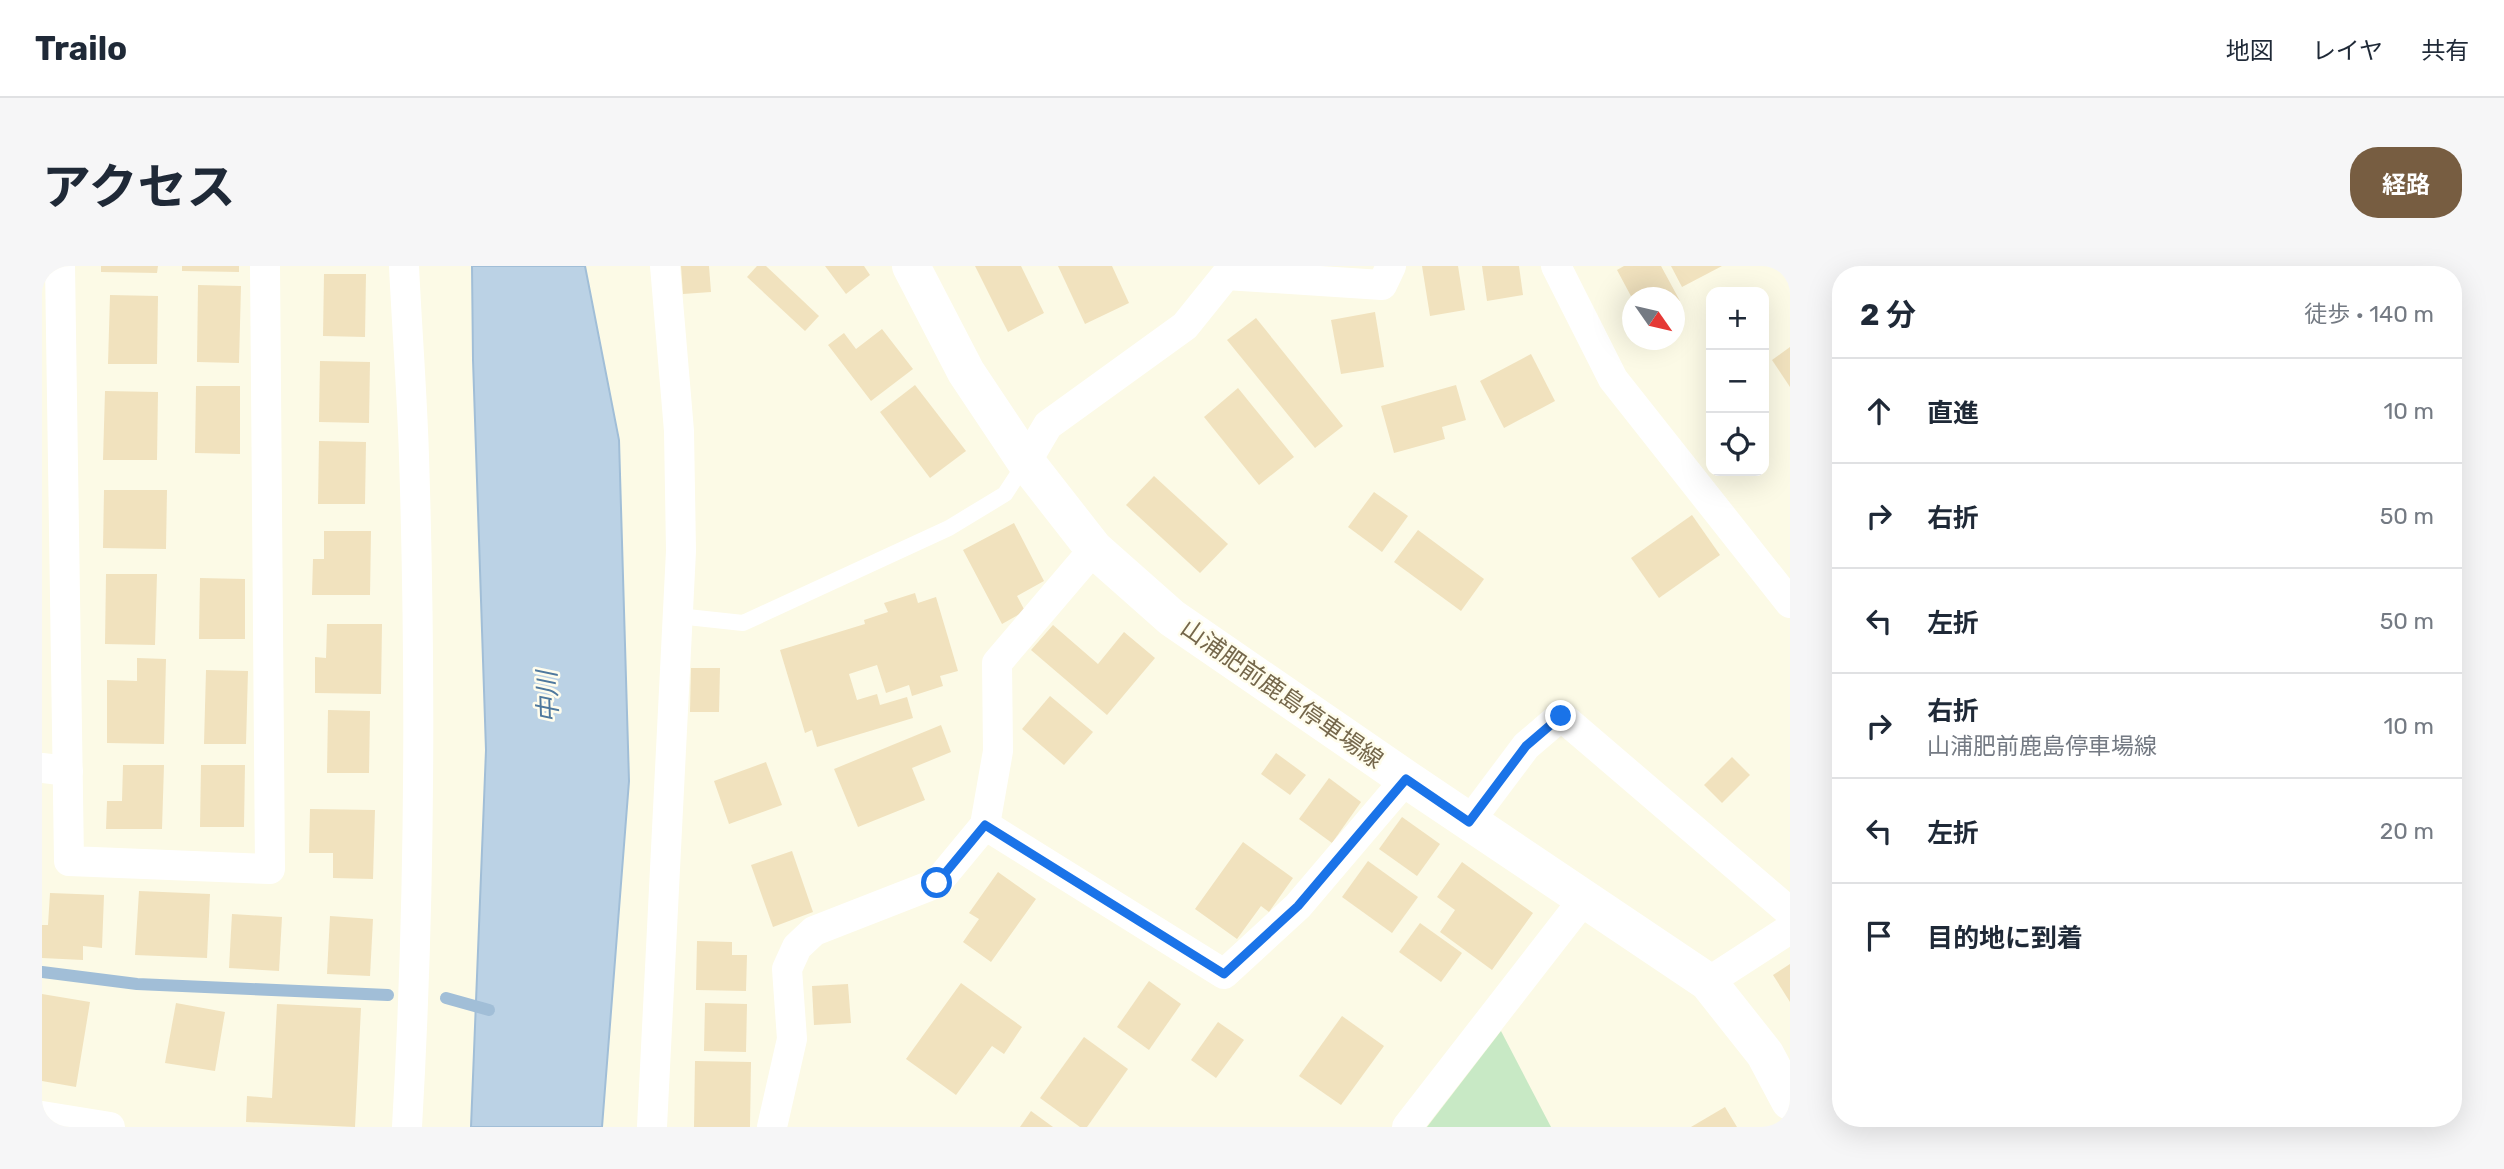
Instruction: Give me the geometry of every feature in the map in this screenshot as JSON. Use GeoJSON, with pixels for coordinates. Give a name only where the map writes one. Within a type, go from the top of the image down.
{"type":"FeatureCollection","features":[{"type":"Feature","properties":{"kind":"main road","name":"山浦肥前鹿島停車場線"},"geometry":{"type":"LineString","coordinates":[[911,266],[966,372],[1026,461],[1094,549],[1172,618],[1707,982],[1765,1054],[1790,1101]]}},
{"type":"Feature","properties":{"kind":"street"},"geometry":{"type":"LineString","coordinates":[[60,266],[55,770],[69,861],[270,869],[265,266]]}},
{"type":"Feature","properties":{"kind":"street"},"geometry":{"type":"LineString","coordinates":[[404,266],[414,455],[419,747],[412,1044],[407,1127]]}},
{"type":"Feature","properties":{"kind":"street"},"geometry":{"type":"LineString","coordinates":[[652,1127],[681,551],[679,431],[665,266]]}},
{"type":"Feature","properties":{"kind":"street"},"geometry":{"type":"LineString","coordinates":[[1026,461],[1048,425],[1185,326],[1226,275],[1382,285],[1391,266]]}},
{"type":"Feature","properties":{"kind":"street"},"geometry":{"type":"LineString","coordinates":[[1556,266],[1613,379],[1790,603]]}},
{"type":"Feature","properties":{"kind":"street"},"geometry":{"type":"LineString","coordinates":[[772,1127],[792,1039],[787,969],[796,947],[814,931],[937,883],[985,825],[998,751],[997,663],[1094,549]]}},
{"type":"Feature","properties":{"kind":"street"},"geometry":{"type":"LineString","coordinates":[[1469,822],[1526,746],[1561,716],[1790,912]]}},
{"type":"Feature","properties":{"kind":"street"},"geometry":{"type":"LineString","coordinates":[[985,825],[1224,974],[1298,906],[1406,779]]}},
{"type":"Feature","properties":{"kind":"street"},"geometry":{"type":"LineString","coordinates":[[1407,1127],[1584,899]]}},
{"type":"Feature","properties":{"kind":"street"},"geometry":{"type":"LineString","coordinates":[[1707,982],[1790,929]]}},
{"type":"Feature","properties":{"kind":"street"},"geometry":{"type":"LineString","coordinates":[[42,1116],[110,1127]]}},
{"type":"Feature","properties":{"kind":"lane"},"geometry":{"type":"LineString","coordinates":[[678,616],[743,623],[948,528],[1005,494],[1026,461]]}},
{"type":"Feature","properties":{"kind":"green space"},"geometry":{"type":"Polygon","coordinates":[[[1501,1031],[1551,1127],[1427,1127],[1501,1031]]]}},
{"type":"Feature","properties":{"kind":"water","name":"中川"},"geometry":{"type":"Polygon","coordinates":[[[472,266],[585,266],[619,440],[629,781],[602,1127],[471,1127],[486,750],[472,266]]]}},
{"type":"Feature","properties":{"kind":"building"},"geometry":{"type":"Polygon","coordinates":[[[101,266],[158,266],[157,273],[101,272],[101,266]]]}},
{"type":"Feature","properties":{"kind":"building"},"geometry":{"type":"Polygon","coordinates":[[[182,266],[239,266],[239,272],[182,271],[182,266]]]}},
{"type":"Feature","properties":{"kind":"building"},"geometry":{"type":"Polygon","coordinates":[[[681,266],[709,266],[711,292],[683,294],[681,266]]]}},
{"type":"Feature","properties":{"kind":"building"},"geometry":{"type":"Polygon","coordinates":[[[757,266],[766,266],[819,316],[805,331],[747,277],[757,266]]]}},
{"type":"Feature","properties":{"kind":"building"},"geometry":{"type":"Polygon","coordinates":[[[825,266],[864,266],[870,275],[846,294],[825,266]]]}},
{"type":"Feature","properties":{"kind":"building"},"geometry":{"type":"Polygon","coordinates":[[[975,266],[1021,266],[1044,313],[1008,332],[975,266]]]}},
{"type":"Feature","properties":{"kind":"building"},"geometry":{"type":"Polygon","coordinates":[[[1058,266],[1112,266],[1129,303],[1085,324],[1058,266]]]}},
{"type":"Feature","properties":{"kind":"building"},"geometry":{"type":"Polygon","coordinates":[[[1422,266],[1458,266],[1465,310],[1430,316],[1422,266]]]}},
{"type":"Feature","properties":{"kind":"building"},"geometry":{"type":"Polygon","coordinates":[[[1482,266],[1519,266],[1523,295],[1487,301],[1482,266]]]}},
{"type":"Feature","properties":{"kind":"building"},"geometry":{"type":"Polygon","coordinates":[[[1624,266],[1661,266],[1672,287],[1626,287],[1617,270],[1624,266]]]}},
{"type":"Feature","properties":{"kind":"building"},"geometry":{"type":"Polygon","coordinates":[[[1671,266],[1722,266],[1682,287],[1671,266]]]}},
{"type":"Feature","properties":{"kind":"building"},"geometry":{"type":"Polygon","coordinates":[[[324,274],[366,274],[365,337],[323,336],[324,274]]]}},
{"type":"Feature","properties":{"kind":"building"},"geometry":{"type":"Polygon","coordinates":[[[198,285],[241,286],[239,363],[197,362],[198,285]]]}},
{"type":"Feature","properties":{"kind":"building"},"geometry":{"type":"Polygon","coordinates":[[[110,295],[158,296],[157,364],[108,364],[110,295]]]}},
{"type":"Feature","properties":{"kind":"building"},"geometry":{"type":"Polygon","coordinates":[[[1375,312],[1384,367],[1341,374],[1331,320],[1375,312]]]}},
{"type":"Feature","properties":{"kind":"building"},"geometry":{"type":"Polygon","coordinates":[[[1256,318],[1343,426],[1315,448],[1227,340],[1256,318]]]}},
{"type":"Feature","properties":{"kind":"building"},"geometry":{"type":"Polygon","coordinates":[[[882,329],[913,369],[871,401],[828,345],[844,333],[856,349],[882,329]]]}},
{"type":"Feature","properties":{"kind":"building"},"geometry":{"type":"Polygon","coordinates":[[[1790,347],[1790,387],[1772,360],[1790,347]]]}},
{"type":"Feature","properties":{"kind":"building"},"geometry":{"type":"Polygon","coordinates":[[[1531,354],[1555,401],[1504,428],[1480,381],[1531,354]]]}},
{"type":"Feature","properties":{"kind":"building"},"geometry":{"type":"Polygon","coordinates":[[[320,361],[370,362],[369,423],[319,422],[320,361]]]}},
{"type":"Feature","properties":{"kind":"building"},"geometry":{"type":"Polygon","coordinates":[[[915,385],[966,451],[930,478],[880,412],[915,385]]]}},
{"type":"Feature","properties":{"kind":"building"},"geometry":{"type":"Polygon","coordinates":[[[1456,385],[1466,420],[1442,427],[1445,439],[1394,453],[1381,406],[1456,385]]]}},
{"type":"Feature","properties":{"kind":"building"},"geometry":{"type":"Polygon","coordinates":[[[196,386],[240,386],[240,454],[195,453],[196,386]]]}},
{"type":"Feature","properties":{"kind":"building"},"geometry":{"type":"Polygon","coordinates":[[[1238,388],[1294,457],[1259,485],[1204,417],[1238,388]]]}},
{"type":"Feature","properties":{"kind":"building"},"geometry":{"type":"Polygon","coordinates":[[[105,391],[158,392],[157,460],[103,460],[105,391]]]}},
{"type":"Feature","properties":{"kind":"building"},"geometry":{"type":"Polygon","coordinates":[[[319,441],[366,442],[365,504],[318,504],[319,441]]]}},
{"type":"Feature","properties":{"kind":"building"},"geometry":{"type":"Polygon","coordinates":[[[1154,476],[1228,544],[1200,573],[1126,505],[1154,476]]]}},
{"type":"Feature","properties":{"kind":"building"},"geometry":{"type":"Polygon","coordinates":[[[104,490],[167,490],[166,549],[103,548],[104,490]]]}},
{"type":"Feature","properties":{"kind":"building"},"geometry":{"type":"Polygon","coordinates":[[[1374,492],[1408,516],[1382,552],[1348,527],[1374,492]]]}},
{"type":"Feature","properties":{"kind":"building"},"geometry":{"type":"Polygon","coordinates":[[[1692,515],[1720,555],[1659,598],[1631,558],[1692,515]]]}},
{"type":"Feature","properties":{"kind":"building"},"geometry":{"type":"Polygon","coordinates":[[[1014,523],[1044,581],[1017,596],[1025,611],[1002,624],[963,550],[1014,523]]]}},
{"type":"Feature","properties":{"kind":"building"},"geometry":{"type":"Polygon","coordinates":[[[1418,530],[1484,579],[1461,611],[1394,562],[1418,530]]]}},
{"type":"Feature","properties":{"kind":"building"},"geometry":{"type":"Polygon","coordinates":[[[324,531],[371,531],[370,595],[312,595],[313,559],[324,559],[324,531]]]}},
{"type":"Feature","properties":{"kind":"building"},"geometry":{"type":"Polygon","coordinates":[[[106,574],[157,574],[155,645],[105,644],[106,574]]]}},
{"type":"Feature","properties":{"kind":"building"},"geometry":{"type":"Polygon","coordinates":[[[200,578],[245,579],[245,639],[199,639],[200,578]]]}},
{"type":"Feature","properties":{"kind":"building"},"geometry":{"type":"Polygon","coordinates":[[[915,593],[918,603],[936,597],[958,671],[940,676],[943,686],[912,696],[909,685],[886,693],[877,665],[849,674],[857,700],[877,694],[880,705],[907,697],[913,718],[817,747],[812,730],[805,733],[780,650],[865,624],[864,620],[888,612],[884,603],[915,593]]]}},
{"type":"Feature","properties":{"kind":"building"},"geometry":{"type":"Polygon","coordinates":[[[327,624],[382,624],[381,694],[315,693],[315,657],[326,658],[327,624]]]}},
{"type":"Feature","properties":{"kind":"building"},"geometry":{"type":"Polygon","coordinates":[[[1053,625],[1098,664],[1124,632],[1155,658],[1107,715],[1031,650],[1053,625]]]}},
{"type":"Feature","properties":{"kind":"building"},"geometry":{"type":"Polygon","coordinates":[[[137,658],[166,659],[164,744],[107,743],[107,680],[137,681],[137,658]]]}},
{"type":"Feature","properties":{"kind":"building"},"geometry":{"type":"Polygon","coordinates":[[[691,668],[720,668],[719,712],[690,712],[691,668]]]}},
{"type":"Feature","properties":{"kind":"building"},"geometry":{"type":"Polygon","coordinates":[[[206,670],[248,671],[246,744],[204,744],[206,670]]]}},
{"type":"Feature","properties":{"kind":"building"},"geometry":{"type":"Polygon","coordinates":[[[1050,696],[1093,732],[1064,765],[1022,729],[1050,696]]]}},
{"type":"Feature","properties":{"kind":"building"},"geometry":{"type":"Polygon","coordinates":[[[328,710],[370,711],[369,773],[327,773],[328,710]]]}},
{"type":"Feature","properties":{"kind":"building"},"geometry":{"type":"Polygon","coordinates":[[[941,725],[951,752],[912,768],[925,800],[858,827],[834,769],[941,725]]]}},
{"type":"Feature","properties":{"kind":"building"},"geometry":{"type":"Polygon","coordinates":[[[1276,753],[1306,775],[1290,795],[1261,774],[1276,753]]]}},
{"type":"Feature","properties":{"kind":"building"},"geometry":{"type":"Polygon","coordinates":[[[1732,757],[1750,775],[1722,803],[1704,785],[1732,757]]]}},
{"type":"Feature","properties":{"kind":"building"},"geometry":{"type":"Polygon","coordinates":[[[766,762],[782,805],[729,824],[714,781],[766,762]]]}},
{"type":"Feature","properties":{"kind":"building"},"geometry":{"type":"Polygon","coordinates":[[[123,765],[164,765],[162,829],[106,829],[107,801],[122,801],[123,765]]]}},
{"type":"Feature","properties":{"kind":"building"},"geometry":{"type":"Polygon","coordinates":[[[201,765],[245,765],[244,827],[200,827],[201,765]]]}},
{"type":"Feature","properties":{"kind":"building"},"geometry":{"type":"Polygon","coordinates":[[[1329,778],[1361,802],[1332,843],[1299,819],[1329,778]]]}},
{"type":"Feature","properties":{"kind":"building"},"geometry":{"type":"Polygon","coordinates":[[[310,809],[375,810],[373,879],[333,878],[333,853],[309,853],[310,809]]]}},
{"type":"Feature","properties":{"kind":"building"},"geometry":{"type":"Polygon","coordinates":[[[1402,817],[1440,844],[1417,876],[1379,849],[1402,817]]]}},
{"type":"Feature","properties":{"kind":"building"},"geometry":{"type":"Polygon","coordinates":[[[1243,842],[1293,878],[1269,912],[1261,906],[1237,939],[1195,909],[1243,842]]]}},
{"type":"Feature","properties":{"kind":"building"},"geometry":{"type":"Polygon","coordinates":[[[792,851],[813,912],[773,927],[751,865],[792,851]]]}},
{"type":"Feature","properties":{"kind":"building"},"geometry":{"type":"Polygon","coordinates":[[[1368,861],[1418,897],[1392,933],[1342,897],[1368,861]]]}},
{"type":"Feature","properties":{"kind":"building"},"geometry":{"type":"Polygon","coordinates":[[[1462,862],[1533,913],[1492,970],[1440,932],[1455,910],[1437,897],[1462,862]]]}},
{"type":"Feature","properties":{"kind":"building"},"geometry":{"type":"Polygon","coordinates":[[[998,872],[1036,899],[991,962],[963,942],[979,919],[969,913],[998,872]]]}},
{"type":"Feature","properties":{"kind":"building"},"geometry":{"type":"Polygon","coordinates":[[[139,891],[210,894],[207,958],[135,955],[139,891]]]}},
{"type":"Feature","properties":{"kind":"building"},"geometry":{"type":"Polygon","coordinates":[[[50,893],[104,895],[102,948],[83,946],[83,960],[42,958],[42,925],[48,925],[50,893]]]}},
{"type":"Feature","properties":{"kind":"building"},"geometry":{"type":"Polygon","coordinates":[[[232,914],[282,917],[279,971],[229,968],[232,914]]]}},
{"type":"Feature","properties":{"kind":"building"},"geometry":{"type":"Polygon","coordinates":[[[330,916],[373,919],[370,976],[327,974],[330,916]]]}},
{"type":"Feature","properties":{"kind":"building"},"geometry":{"type":"Polygon","coordinates":[[[1420,923],[1462,953],[1441,982],[1399,952],[1420,923]]]}},
{"type":"Feature","properties":{"kind":"building"},"geometry":{"type":"Polygon","coordinates":[[[697,941],[732,942],[732,955],[747,955],[746,991],[696,990],[697,941]]]}},
{"type":"Feature","properties":{"kind":"building"},"geometry":{"type":"Polygon","coordinates":[[[1790,964],[1790,1002],[1773,975],[1790,964]]]}},
{"type":"Feature","properties":{"kind":"building"},"geometry":{"type":"Polygon","coordinates":[[[1149,981],[1181,1004],[1149,1050],[1117,1027],[1149,981]]]}},
{"type":"Feature","properties":{"kind":"building"},"geometry":{"type":"Polygon","coordinates":[[[961,983],[1022,1027],[1004,1054],[992,1046],[956,1095],[906,1059],[961,983]]]}},
{"type":"Feature","properties":{"kind":"building"},"geometry":{"type":"Polygon","coordinates":[[[848,984],[851,1023],[814,1025],[812,986],[848,984]]]}},
{"type":"Feature","properties":{"kind":"building"},"geometry":{"type":"Polygon","coordinates":[[[42,994],[90,1002],[76,1087],[42,1081],[42,994]]]}},
{"type":"Feature","properties":{"kind":"building"},"geometry":{"type":"Polygon","coordinates":[[[176,1003],[225,1012],[215,1071],[165,1063],[176,1003]]]}},
{"type":"Feature","properties":{"kind":"building"},"geometry":{"type":"Polygon","coordinates":[[[705,1003],[747,1004],[746,1052],[704,1051],[705,1003]]]}},
{"type":"Feature","properties":{"kind":"building"},"geometry":{"type":"Polygon","coordinates":[[[277,1004],[361,1008],[355,1127],[246,1122],[247,1096],[272,1098],[277,1004]]]}},
{"type":"Feature","properties":{"kind":"building"},"geometry":{"type":"Polygon","coordinates":[[[1342,1016],[1384,1046],[1341,1105],[1299,1076],[1342,1016]]]}},
{"type":"Feature","properties":{"kind":"building"},"geometry":{"type":"Polygon","coordinates":[[[1218,1022],[1244,1040],[1216,1078],[1191,1060],[1218,1022]]]}},
{"type":"Feature","properties":{"kind":"building"},"geometry":{"type":"Polygon","coordinates":[[[1084,1037],[1128,1069],[1087,1127],[1080,1127],[1040,1098],[1084,1037]]]}},
{"type":"Feature","properties":{"kind":"building"},"geometry":{"type":"Polygon","coordinates":[[[695,1061],[751,1062],[750,1127],[694,1127],[695,1061]]]}},
{"type":"Feature","properties":{"kind":"building"},"geometry":{"type":"Polygon","coordinates":[[[1725,1107],[1737,1127],[1691,1127],[1725,1107]]]}},
{"type":"Feature","properties":{"kind":"building"},"geometry":{"type":"Polygon","coordinates":[[[1031,1111],[1053,1127],[1020,1127],[1031,1111]]]}},
{"type":"Feature","properties":{"kind":"waterway"},"geometry":{"type":"LineString","coordinates":[[42,972],[137,984],[388,995]]}},
{"type":"Feature","properties":{"kind":"waterway"},"geometry":{"type":"LineString","coordinates":[[446,998],[489,1010]]}},
{"type":"Feature","properties":{"kind":"route"},"geometry":{"type":"LineString","coordinates":[[937,883],[985,825],[1224,974],[1298,906],[1406,779],[1469,822],[1526,746],[1561,716]]}}]}
